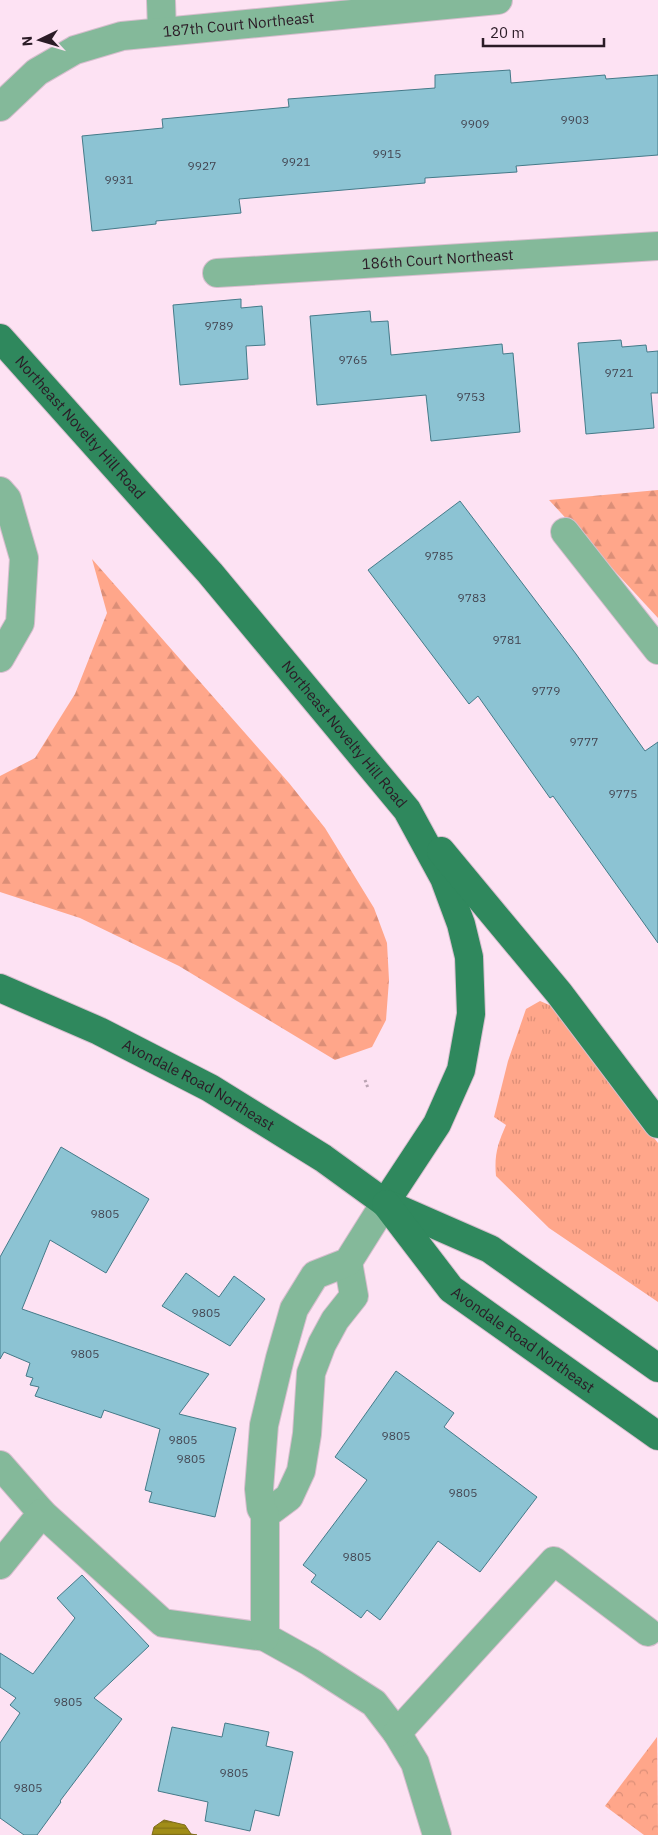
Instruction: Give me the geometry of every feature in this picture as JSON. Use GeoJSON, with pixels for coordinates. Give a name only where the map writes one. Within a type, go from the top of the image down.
{"type":"FeatureCollection","features":[{"type":"Feature","properties":{"kind":"main road","name":"Northeast Novelty Hill Road"},"geometry":{"type":"LineString","coordinates":[[0,338],[210,572],[407,810],[444,878],[461,924],[469,957],[471,1014],[460,1070],[437,1124],[385,1203]]}},
{"type":"Feature","properties":{"kind":"main road"},"geometry":{"type":"LineString","coordinates":[[407,810],[558,993],[658,1124]]}},
{"type":"Feature","properties":{"kind":"main road","name":"Avondale Road Northeast"},"geometry":{"type":"LineString","coordinates":[[0,988],[99,1031],[210,1088],[323,1158],[385,1203],[490,1249],[658,1368]]}},
{"type":"Feature","properties":{"kind":"main road","name":"Avondale Road Northeast"},"geometry":{"type":"LineString","coordinates":[[385,1203],[451,1289],[658,1436]]}},
{"type":"Feature","properties":{"kind":"street"},"geometry":{"type":"LineString","coordinates":[[161,0],[162,32]]}},
{"type":"Feature","properties":{"kind":"street","name":"187th Court Northeast"},"geometry":{"type":"LineString","coordinates":[[0,107],[36,72],[75,50],[122,36],[498,0]]}},
{"type":"Feature","properties":{"kind":"street","name":"186th Court Northeast"},"geometry":{"type":"LineString","coordinates":[[217,272],[658,246]]}},
{"type":"Feature","properties":{"kind":"street"},"geometry":{"type":"LineString","coordinates":[[0,491],[7,499],[24,558],[20,623],[0,658]]}},
{"type":"Feature","properties":{"kind":"street"},"geometry":{"type":"LineString","coordinates":[[565,532],[658,650]]}},
{"type":"Feature","properties":{"kind":"street"},"geometry":{"type":"LineString","coordinates":[[265,1637],[265,1515],[258,1489],[264,1425],[280,1358],[294,1310],[315,1275],[348,1262],[385,1203]]}},
{"type":"Feature","properties":{"kind":"street"},"geometry":{"type":"LineString","coordinates":[[265,1515],[289,1497],[301,1470],[307,1434],[311,1373],[322,1344],[335,1320],[354,1296],[348,1262]]}},
{"type":"Feature","properties":{"kind":"street"},"geometry":{"type":"LineString","coordinates":[[280,1358],[311,1373]]}},
{"type":"Feature","properties":{"kind":"street"},"geometry":{"type":"LineString","coordinates":[[0,1465],[42,1514],[163,1623],[265,1637],[310,1662],[374,1703],[397,1733],[415,1763],[437,1835]]}},
{"type":"Feature","properties":{"kind":"street"},"geometry":{"type":"LineString","coordinates":[[0,1565],[42,1514]]}},
{"type":"Feature","properties":{"kind":"street"},"geometry":{"type":"LineString","coordinates":[[397,1733],[554,1561],[648,1632]]}},
{"type":"Feature","properties":{"kind":"path"},"geometry":{"type":"LineString","coordinates":[[366,1080],[368,1088]]}},
{"type":"Feature","properties":{"kind":"green space"},"geometry":{"type":"Polygon","coordinates":[[[658,490],[658,618],[549,500],[658,490]]]}},
{"type":"Feature","properties":{"kind":"green space"},"geometry":{"type":"Polygon","coordinates":[[[92,559],[289,783],[325,828],[374,908],[387,943],[389,980],[386,1020],[372,1047],[335,1060],[179,966],[80,918],[0,892],[0,776],[35,758],[75,694],[107,613],[92,559]]]}},
{"type":"Feature","properties":{"kind":"green space"},"geometry":{"type":"Polygon","coordinates":[[[540,1001],[554,1007],[658,1143],[658,1302],[549,1228],[496,1176],[497,1149],[506,1125],[494,1117],[508,1061],[526,1009],[540,1001]]]}},
{"type":"Feature","properties":{"kind":"green space"},"geometry":{"type":"Polygon","coordinates":[[[657,1737],[658,1835],[644,1835],[605,1806],[657,1737]]]}},
{"type":"Feature","properties":{"kind":"shaded area"},"geometry":{"type":"Polygon","coordinates":[[[164,1820],[185,1825],[191,1834],[197,1835],[152,1835],[154,1827],[164,1820]]]}},
{"type":"Feature","properties":{"kind":"building"},"geometry":{"type":"Polygon","coordinates":[[[510,70],[511,83],[605,75],[606,79],[658,75],[658,155],[516,166],[517,172],[425,178],[425,183],[239,199],[241,213],[156,221],[156,224],[92,231],[82,136],[163,128],[162,119],[289,107],[288,99],[435,88],[435,75],[510,70]]]}},
{"type":"Feature","properties":{"kind":"building"},"geometry":{"type":"Polygon","coordinates":[[[241,299],[241,308],[262,306],[265,345],[246,346],[248,379],[180,385],[173,305],[241,299]]]}},
{"type":"Feature","properties":{"kind":"building"},"geometry":{"type":"Polygon","coordinates":[[[370,311],[371,322],[388,321],[391,355],[502,344],[503,354],[513,353],[520,432],[431,441],[426,395],[317,405],[310,316],[370,311]]]}},
{"type":"Feature","properties":{"kind":"building"},"geometry":{"type":"Polygon","coordinates":[[[621,340],[622,347],[646,345],[647,352],[658,351],[658,393],[651,393],[654,428],[586,434],[578,343],[621,340]]]}},
{"type":"Feature","properties":{"kind":"building"},"geometry":{"type":"Polygon","coordinates":[[[460,501],[576,654],[645,751],[658,742],[658,943],[553,796],[550,798],[478,696],[469,704],[368,570],[460,501]]]}},
{"type":"Feature","properties":{"kind":"building"},"geometry":{"type":"Polygon","coordinates":[[[61,1147],[149,1199],[106,1273],[50,1240],[22,1309],[209,1374],[179,1414],[236,1428],[215,1517],[149,1502],[152,1492],[145,1490],[160,1429],[104,1410],[101,1418],[35,1396],[39,1387],[30,1385],[33,1378],[26,1376],[30,1363],[4,1352],[0,1359],[0,1257],[61,1147]]]}},
{"type":"Feature","properties":{"kind":"building"},"geometry":{"type":"Polygon","coordinates":[[[186,1273],[219,1297],[234,1276],[265,1299],[230,1346],[162,1306],[186,1273]]]}},
{"type":"Feature","properties":{"kind":"building"},"geometry":{"type":"Polygon","coordinates":[[[396,1371],[454,1413],[444,1427],[537,1497],[480,1572],[438,1541],[380,1620],[367,1610],[361,1618],[311,1582],[316,1575],[303,1565],[367,1480],[335,1457],[396,1371]]]}},
{"type":"Feature","properties":{"kind":"building"},"geometry":{"type":"Polygon","coordinates":[[[82,1575],[149,1646],[94,1698],[122,1719],[60,1801],[37,1835],[24,1835],[0,1818],[0,1743],[20,1713],[10,1705],[16,1698],[0,1687],[0,1653],[33,1674],[75,1618],[57,1598],[82,1575]]]}},
{"type":"Feature","properties":{"kind":"building"},"geometry":{"type":"Polygon","coordinates":[[[225,1723],[269,1732],[266,1746],[293,1752],[279,1816],[255,1810],[250,1831],[205,1821],[208,1802],[158,1791],[172,1727],[222,1737],[225,1723]]]}}]}
